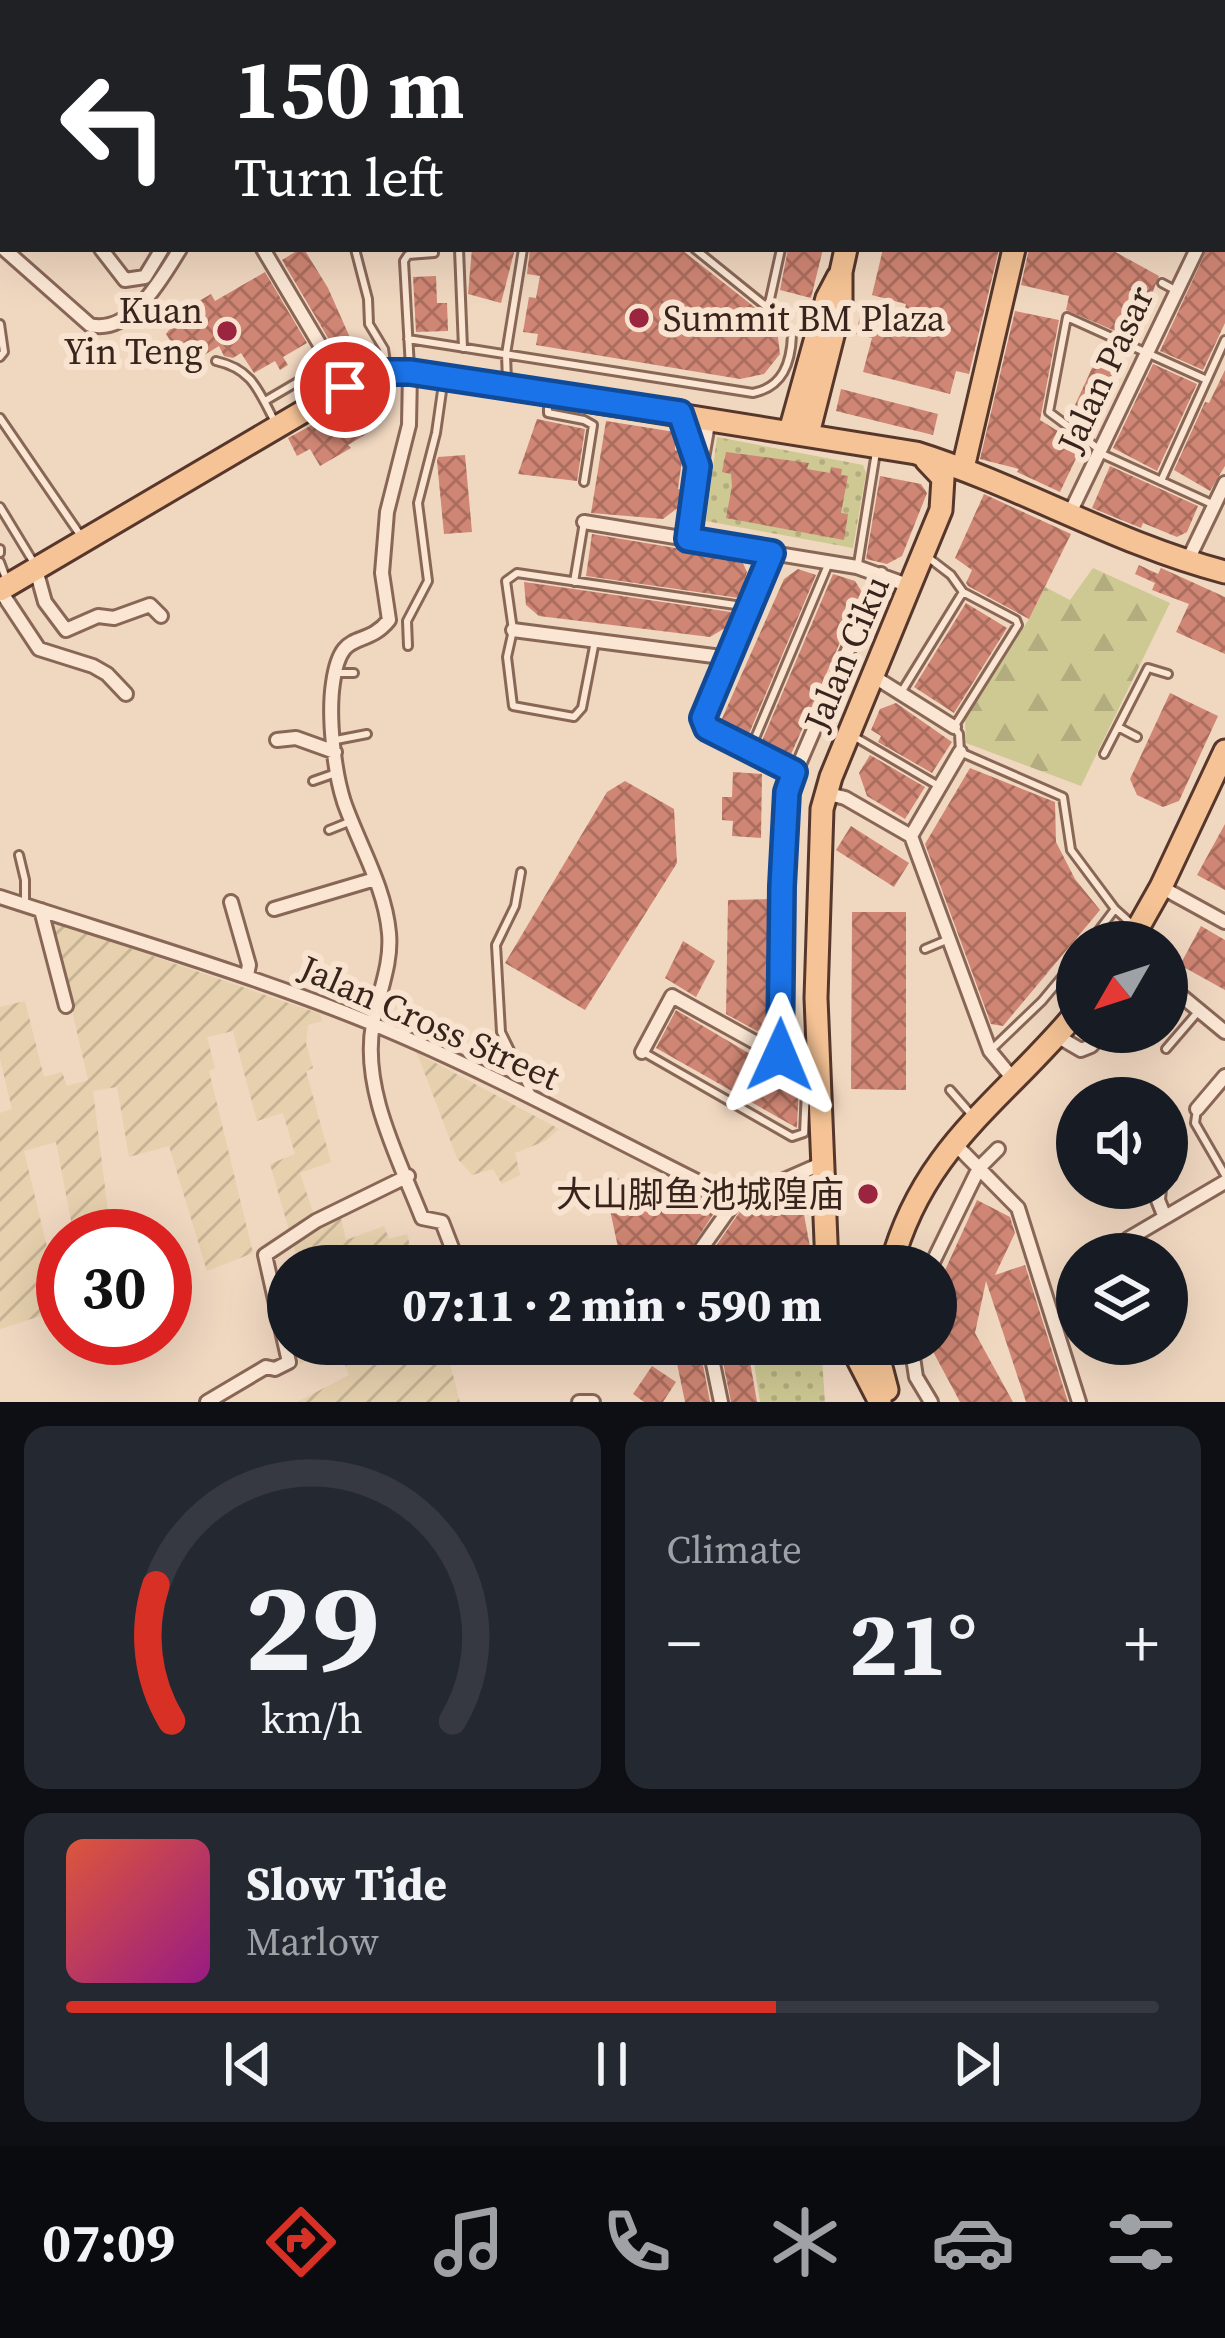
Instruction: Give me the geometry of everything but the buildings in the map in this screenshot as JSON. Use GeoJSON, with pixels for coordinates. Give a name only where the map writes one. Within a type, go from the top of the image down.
{"type":"FeatureCollection","features":[{"type":"Feature","properties":{"kind":"main road"},"geometry":{"type":"LineString","coordinates":[[799,433],[827,298],[845,252]]}},
{"type":"Feature","properties":{"kind":"main road"},"geometry":{"type":"LineString","coordinates":[[963,468],[1012,252]]}},
{"type":"Feature","properties":{"kind":"main road"},"geometry":{"type":"LineString","coordinates":[[4,587],[340,390],[399,372],[916,453],[963,468],[1187,562],[1225,572]]}},
{"type":"Feature","properties":{"kind":"main road"},"geometry":{"type":"LineString","coordinates":[[916,453],[943,478],[941,510]]}},
{"type":"Feature","properties":{"kind":"main road"},"geometry":{"type":"LineString","coordinates":[[941,510],[965,490],[1003,488]]}},
{"type":"Feature","properties":{"kind":"main road","name":"Jalan Ciku"},"geometry":{"type":"LineString","coordinates":[[827,1245],[813,1074],[820,824],[825,794],[941,510]]}},
{"type":"Feature","properties":{"kind":"main road"},"geometry":{"type":"LineString","coordinates":[[1142,921],[1218,788],[1225,751]]}},
{"type":"Feature","properties":{"kind":"main road"},"geometry":{"type":"LineString","coordinates":[[895,1245],[935,1166],[974,1119],[1056,1038]]}},
{"type":"Feature","properties":{"kind":"main road"},"geometry":{"type":"LineString","coordinates":[[866,1365],[880,1402]]}},
{"type":"Feature","properties":{"kind":"main road"},"geometry":{"type":"LineString","coordinates":[[876,1365],[893,1402]]}},
{"type":"Feature","properties":{"kind":"street"},"geometry":{"type":"LineString","coordinates":[[7,252],[90,325],[100,328],[111,326],[134,309],[155,288],[178,252]]}},
{"type":"Feature","properties":{"kind":"street"},"geometry":{"type":"LineString","coordinates":[[102,252],[125,280],[145,277],[160,252]]}},
{"type":"Feature","properties":{"kind":"street"},"geometry":{"type":"LineString","coordinates":[[265,252],[340,390]]}},
{"type":"Feature","properties":{"kind":"street","name":"Jalan Pasar"},"geometry":{"type":"LineString","coordinates":[[1069,515],[1145,354],[1169,286],[1195,252]]}},
{"type":"Feature","properties":{"kind":"street"},"geometry":{"type":"LineString","coordinates":[[399,372],[409,425],[387,512],[382,573],[389,620],[346,644],[332,686],[336,773],[390,934],[385,985],[373,1024],[373,1083],[422,1218],[442,1222],[451,1245]]}},
{"type":"Feature","properties":{"kind":"street"},"geometry":{"type":"LineString","coordinates":[[680,413],[698,466]]}},
{"type":"Feature","properties":{"kind":"street"},"geometry":{"type":"LineString","coordinates":[[688,539],[709,418]]}},
{"type":"Feature","properties":{"kind":"street"},"geometry":{"type":"LineString","coordinates":[[1187,562],[1225,483]]}},
{"type":"Feature","properties":{"kind":"street"},"geometry":{"type":"LineString","coordinates":[[584,522],[857,567],[910,586]]}},
{"type":"Feature","properties":{"kind":"street"},"geometry":{"type":"LineString","coordinates":[[703,718],[772,553]]}},
{"type":"Feature","properties":{"kind":"street"},"geometry":{"type":"LineString","coordinates":[[35,566],[44,602],[66,630],[98,616],[114,618],[150,605],[161,616]]}},
{"type":"Feature","properties":{"kind":"street"},"geometry":{"type":"LineString","coordinates":[[780,1055],[787,792],[881,574]]}},
{"type":"Feature","properties":{"kind":"street"},"geometry":{"type":"LineString","coordinates":[[4,587],[39,649],[93,666],[126,694]]}},
{"type":"Feature","properties":{"kind":"street"},"geometry":{"type":"LineString","coordinates":[[513,630],[729,658]]}},
{"type":"Feature","properties":{"kind":"street"},"geometry":{"type":"LineString","coordinates":[[872,676],[954,727]]}},
{"type":"Feature","properties":{"kind":"street"},"geometry":{"type":"LineString","coordinates":[[277,740],[296,738],[335,746]]}},
{"type":"Feature","properties":{"kind":"street"},"geometry":{"type":"LineString","coordinates":[[911,836],[960,752]]}},
{"type":"Feature","properties":{"kind":"street"},"geometry":{"type":"LineString","coordinates":[[825,794],[844,798],[911,836],[990,1051],[1013,1080]]}},
{"type":"Feature","properties":{"kind":"street"},"geometry":{"type":"LineString","coordinates":[[274,909],[375,879]]}},
{"type":"Feature","properties":{"kind":"street"},"geometry":{"type":"LineString","coordinates":[[1161,887],[1225,922]]}},
{"type":"Feature","properties":{"kind":"street","name":"Jalan Cross Street"},"geometry":{"type":"LineString","coordinates":[[0,897],[247,975],[373,1024],[685,1176],[739,1197]]}},
{"type":"Feature","properties":{"kind":"street"},"geometry":{"type":"LineString","coordinates":[[231,902],[249,965],[247,975]]}},
{"type":"Feature","properties":{"kind":"street"},"geometry":{"type":"LineString","coordinates":[[41,910],[66,1006]]}},
{"type":"Feature","properties":{"kind":"street"},"geometry":{"type":"LineString","coordinates":[[642,1052],[672,996],[813,1074]]}},
{"type":"Feature","properties":{"kind":"street"},"geometry":{"type":"LineString","coordinates":[[1188,1001],[1225,1032]]}},
{"type":"Feature","properties":{"kind":"street"},"geometry":{"type":"LineString","coordinates":[[1197,1109],[1225,1076]]}},
{"type":"Feature","properties":{"kind":"street"},"geometry":{"type":"LineString","coordinates":[[954,1142],[1018,1208],[1079,1402]]}},
{"type":"Feature","properties":{"kind":"street"},"geometry":{"type":"LineString","coordinates":[[941,1245],[979,1168],[998,1149]]}},
{"type":"Feature","properties":{"kind":"street"},"geometry":{"type":"LineString","coordinates":[[704,1245],[739,1197],[823,1163]]}},
{"type":"Feature","properties":{"kind":"street"},"geometry":{"type":"LineString","coordinates":[[1137,1233],[1224,1174]]}},
{"type":"Feature","properties":{"kind":"street"},"geometry":{"type":"LineString","coordinates":[[207,1402],[266,1367],[275,1370],[289,1363],[265,1255],[316,1221],[408,1176]]}},
{"type":"Feature","properties":{"kind":"street"},"geometry":{"type":"LineString","coordinates":[[1162,1209],[1164,1215]]}},
{"type":"Feature","properties":{"kind":"street"},"geometry":{"type":"LineString","coordinates":[[714,1365],[722,1402]]}},
{"type":"Feature","properties":{"kind":"street"},"geometry":{"type":"LineString","coordinates":[[914,1365],[931,1402]]}},
{"type":"Feature","properties":{"kind":"street"},"geometry":{"type":"LineString","coordinates":[[579,1402],[593,1402]]}},
{"type":"Feature","properties":{"kind":"lane"},"geometry":{"type":"LineString","coordinates":[[357,252],[369,324],[399,372]]}},
{"type":"Feature","properties":{"kind":"lane"},"geometry":{"type":"LineString","coordinates":[[459,252],[463,347]]}},
{"type":"Feature","properties":{"kind":"lane"},"geometry":{"type":"LineString","coordinates":[[507,386],[506,354],[523,252]]}},
{"type":"Feature","properties":{"kind":"lane"},"geometry":{"type":"LineString","coordinates":[[408,339],[753,393],[778,383],[791,358],[792,335],[768,308],[699,252]]}},
{"type":"Feature","properties":{"kind":"lane"},"geometry":{"type":"LineString","coordinates":[[768,308],[780,252]]}},
{"type":"Feature","properties":{"kind":"lane"},"geometry":{"type":"LineString","coordinates":[[399,372],[408,339],[404,261],[409,255],[434,253]]}},
{"type":"Feature","properties":{"kind":"lane"},"geometry":{"type":"LineString","coordinates":[[1207,380],[1067,317],[1048,412],[1099,451],[1212,504]]}},
{"type":"Feature","properties":{"kind":"lane"},"geometry":{"type":"LineString","coordinates":[[0,324],[4,352],[0,357]]}},
{"type":"Feature","properties":{"kind":"lane"},"geometry":{"type":"LineString","coordinates":[[1161,481],[1225,340]]}},
{"type":"Feature","properties":{"kind":"lane"},"geometry":{"type":"LineString","coordinates":[[216,362],[237,366],[255,384],[278,426]]}},
{"type":"Feature","properties":{"kind":"lane"},"geometry":{"type":"LineString","coordinates":[[265,401],[311,374],[340,390]]}},
{"type":"Feature","properties":{"kind":"lane"},"geometry":{"type":"LineString","coordinates":[[408,646],[407,620],[428,581],[418,503],[445,376]]}},
{"type":"Feature","properties":{"kind":"lane"},"geometry":{"type":"LineString","coordinates":[[549,392],[548,413],[593,425],[584,482]]}},
{"type":"Feature","properties":{"kind":"lane"},"geometry":{"type":"LineString","coordinates":[[0,418],[83,539]]}},
{"type":"Feature","properties":{"kind":"lane"},"geometry":{"type":"LineString","coordinates":[[857,567],[877,447]]}},
{"type":"Feature","properties":{"kind":"lane"},"geometry":{"type":"LineString","coordinates":[[0,507],[35,566]]}},
{"type":"Feature","properties":{"kind":"lane"},"geometry":{"type":"LineString","coordinates":[[574,581],[584,522]]}},
{"type":"Feature","properties":{"kind":"lane"},"geometry":{"type":"LineString","coordinates":[[923,553],[951,575],[963,592],[1018,625],[954,727],[960,752],[1063,797],[1071,850],[1123,921]]}},
{"type":"Feature","properties":{"kind":"lane"},"geometry":{"type":"LineString","coordinates":[[0,555],[4,587]]}},
{"type":"Feature","properties":{"kind":"lane"},"geometry":{"type":"LineString","coordinates":[[750,750],[829,563]]}},
{"type":"Feature","properties":{"kind":"lane"},"geometry":{"type":"LineString","coordinates":[[595,641],[582,709],[574,717],[513,706],[507,657],[513,630],[506,581],[518,573],[749,607]]}},
{"type":"Feature","properties":{"kind":"lane"},"geometry":{"type":"LineString","coordinates":[[901,693],[963,592]]}},
{"type":"Feature","properties":{"kind":"lane"},"geometry":{"type":"LineString","coordinates":[[1104,754],[1148,668],[1168,674]]}},
{"type":"Feature","properties":{"kind":"lane"},"geometry":{"type":"LineString","coordinates":[[336,673],[354,674]]}},
{"type":"Feature","properties":{"kind":"lane"},"geometry":{"type":"LineString","coordinates":[[703,718],[707,728],[794,772]]}},
{"type":"Feature","properties":{"kind":"lane"},"geometry":{"type":"LineString","coordinates":[[1118,728],[1137,737]]}},
{"type":"Feature","properties":{"kind":"lane"},"geometry":{"type":"LineString","coordinates":[[849,733],[940,787]]}},
{"type":"Feature","properties":{"kind":"lane"},"geometry":{"type":"LineString","coordinates":[[335,746],[367,734]]}},
{"type":"Feature","properties":{"kind":"lane"},"geometry":{"type":"LineString","coordinates":[[313,781],[336,773]]}},
{"type":"Feature","properties":{"kind":"lane"},"geometry":{"type":"LineString","coordinates":[[329,830],[352,822]]}},
{"type":"Feature","properties":{"kind":"lane"},"geometry":{"type":"LineString","coordinates":[[19,855],[25,905]]}},
{"type":"Feature","properties":{"kind":"lane"},"geometry":{"type":"LineString","coordinates":[[521,872],[515,906],[496,945],[500,1021],[534,1099]]}},
{"type":"Feature","properties":{"kind":"lane"},"geometry":{"type":"LineString","coordinates":[[1106,921],[1115,909]]}},
{"type":"Feature","properties":{"kind":"lane"},"geometry":{"type":"LineString","coordinates":[[925,950],[949,940]]}},
{"type":"Feature","properties":{"kind":"lane"},"geometry":{"type":"LineString","coordinates":[[990,1051],[1056,984]]}},
{"type":"Feature","properties":{"kind":"lane"},"geometry":{"type":"LineString","coordinates":[[1188,1023],[1199,1010]]}},
{"type":"Feature","properties":{"kind":"lane"},"geometry":{"type":"LineString","coordinates":[[642,1052],[792,1137],[804,1133],[813,1074]]}},
{"type":"Feature","properties":{"kind":"lane"},"geometry":{"type":"LineString","coordinates":[[950,1090],[974,1119]]}},
{"type":"Feature","properties":{"kind":"lane"},"geometry":{"type":"LineString","coordinates":[[1197,1109],[1196,1123],[1224,1174]]}},
{"type":"Feature","properties":{"kind":"shaded area"},"geometry":{"type":"Polygon","coordinates":[[[57,923],[320,1014],[322,1021],[308,1025],[306,1043],[313,1068],[306,1071],[331,1162],[300,1173],[318,1227],[341,1218],[346,1240],[384,1226],[389,1239],[407,1234],[410,1245],[293,1245],[270,1164],[295,1154],[283,1113],[257,1121],[233,1031],[207,1037],[215,1068],[209,1071],[253,1253],[207,1271],[192,1209],[188,1209],[169,1146],[129,1157],[117,1087],[93,1091],[108,1209],[69,1209],[56,1142],[24,1151],[38,1209],[36,1317],[0,1329],[0,1113],[12,1109],[0,1059],[0,1007],[25,1001],[44,1077],[62,1072],[67,1086],[88,1080],[53,927],[57,923]]]}},
{"type":"Feature","properties":{"kind":"shaded area"},"geometry":{"type":"Polygon","coordinates":[[[417,1053],[559,1129],[545,1141],[515,1153],[520,1175],[502,1184],[493,1169],[472,1175],[457,1158],[417,1053]]]}},
{"type":"Feature","properties":{"kind":"shaded area"},"geometry":{"type":"Polygon","coordinates":[[[345,1365],[450,1365],[460,1402],[297,1402],[349,1375],[345,1365]]]}},
{"type":"Feature","properties":{"kind":"green space"},"geometry":{"type":"Polygon","coordinates":[[[717,437],[863,465],[866,473],[853,548],[706,521],[717,437]]]}},
{"type":"Feature","properties":{"kind":"green space"},"geometry":{"type":"Polygon","coordinates":[[[1093,568],[1170,603],[1081,786],[966,743],[965,719],[1045,587],[1070,600],[1093,568]]]}},
{"type":"Feature","properties":{"kind":"green space"},"geometry":{"type":"Polygon","coordinates":[[[754,1365],[822,1365],[825,1402],[760,1402],[754,1365]]]}},
{"type":"Feature","properties":{"kind":"place","name":"Summit BM Plaza"},"geometry":{"type":"Point","coordinates":[639,318]}},
{"type":"Feature","properties":{"kind":"place","name":"Kuan Yin Teng"},"geometry":{"type":"Point","coordinates":[227,331]}},
{"type":"Feature","properties":{"kind":"place","name":"大山脚鱼池城隍庙"},"geometry":{"type":"Point","coordinates":[868,1194]}},
{"type":"Feature","properties":{"kind":"route"},"geometry":{"type":"LineString","coordinates":[[345,387],[387,372],[410,372],[680,413],[698,466],[688,539],[772,553],[703,718],[707,728],[794,772],[787,792],[782,886],[780,1055]]}}]}
